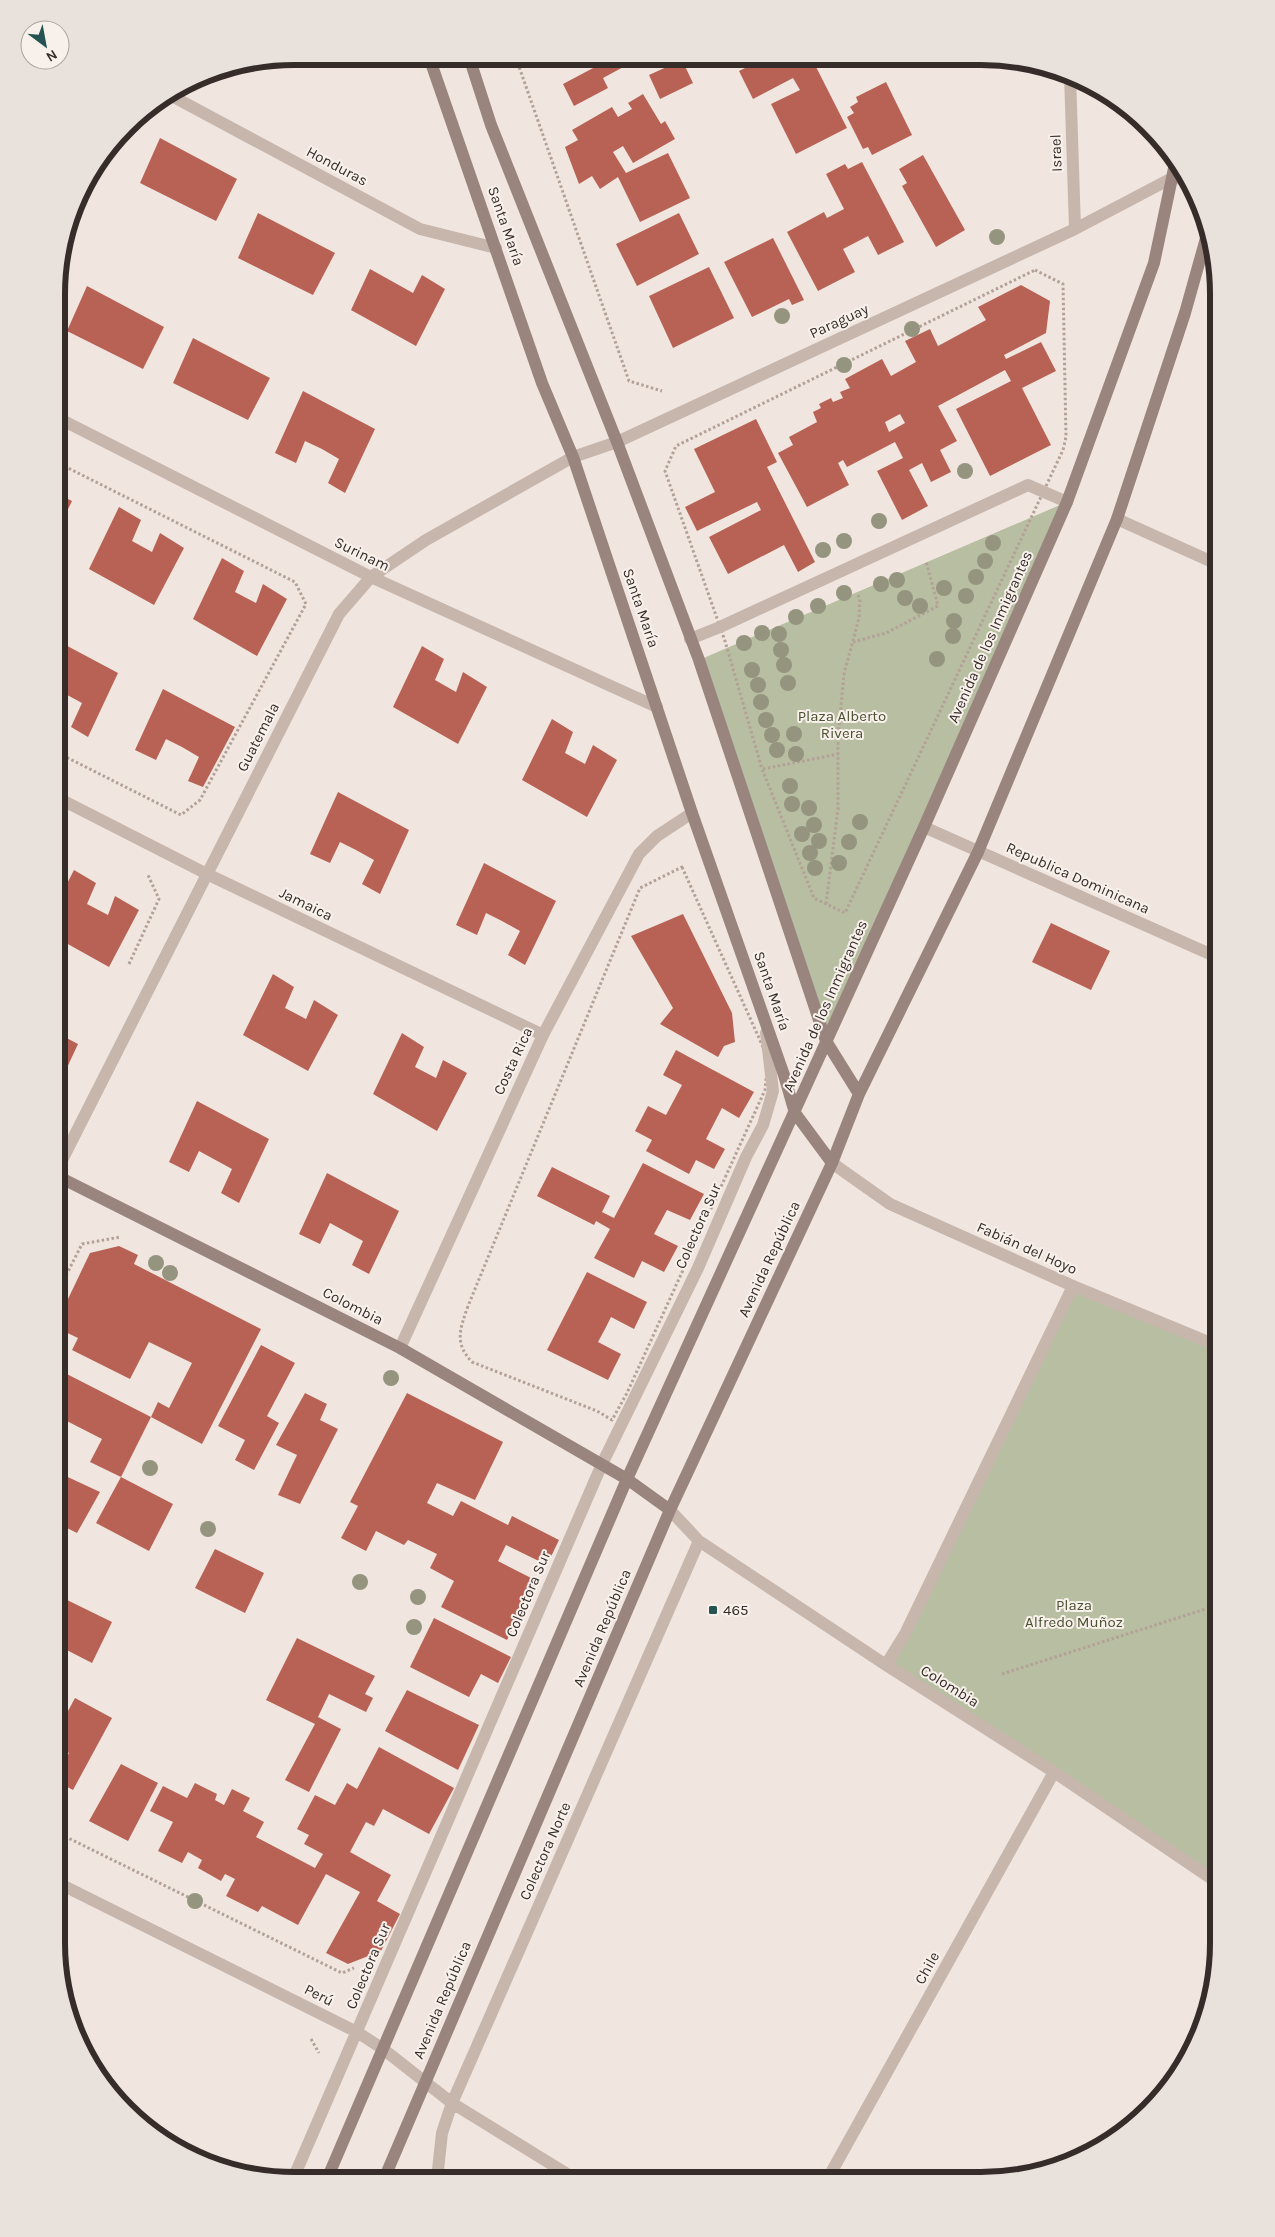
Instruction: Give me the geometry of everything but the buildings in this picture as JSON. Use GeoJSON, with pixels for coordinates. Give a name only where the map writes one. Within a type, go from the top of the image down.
{"type":"FeatureCollection","features":[{"type":"Feature","properties":{"kind":"street","name":"Santa María"},"geometry":{"type":"LineString","coordinates":[[432,65],[542,383],[573,457],[692,813],[784,1075],[795,1113],[832,1163]]}},
{"type":"Feature","properties":{"kind":"street","name":"Santa María"},"geometry":{"type":"LineString","coordinates":[[472,65],[491,125],[617,442],[690,638],[826,1041],[859,1094]]}},
{"type":"Feature","properties":{"kind":"street","name":"Israel"},"geometry":{"type":"LineString","coordinates":[[1070,83],[1075,229]]}},
{"type":"Feature","properties":{"kind":"street","name":"Honduras"},"geometry":{"type":"LineString","coordinates":[[176,98],[420,228],[496,248]]}},
{"type":"Feature","properties":{"kind":"street","name":"Avenida de los Inmigrantes"},"geometry":{"type":"LineString","coordinates":[[795,1113],[924,827],[1067,502],[1154,263],[1174,173]]}},
{"type":"Feature","properties":{"kind":"street","name":"Paraguay"},"geometry":{"type":"LineString","coordinates":[[617,442],[1075,229],[1174,177]]}},
{"type":"Feature","properties":{"kind":"street"},"geometry":{"type":"LineString","coordinates":[[859,1094],[978,852],[1117,520],[1185,313],[1204,244]]}},
{"type":"Feature","properties":{"kind":"street","name":"Surinam"},"geometry":{"type":"LineString","coordinates":[[65,422],[371,577],[657,706]]}},
{"type":"Feature","properties":{"kind":"street","name":"Guatemala"},"geometry":{"type":"LineString","coordinates":[[65,1154],[339,614],[371,577],[426,540],[573,457],[617,442]]}},
{"type":"Feature","properties":{"kind":"street"},"geometry":{"type":"LineString","coordinates":[[690,638],[720,627],[1028,485],[1067,502]]}},
{"type":"Feature","properties":{"kind":"street"},"geometry":{"type":"LineString","coordinates":[[1117,520],[1210,561]]}},
{"type":"Feature","properties":{"kind":"street","name":"Jamaica"},"geometry":{"type":"LineString","coordinates":[[65,802],[206,874],[542,1035]]}},
{"type":"Feature","properties":{"kind":"street","name":"Costa Rica"},"geometry":{"type":"LineString","coordinates":[[400,1348],[542,1035],[639,854],[657,836],[692,813]]}},
{"type":"Feature","properties":{"kind":"street","name":"Republica Dominicana"},"geometry":{"type":"LineString","coordinates":[[924,827],[1210,954]]}},
{"type":"Feature","properties":{"kind":"street","name":"Colectora Sur"},"geometry":{"type":"LineString","coordinates":[[296,2172],[602,1464],[698,1268],[746,1157],[763,1124],[773,1091],[765,1020]]}},
{"type":"Feature","properties":{"kind":"street","name":"Avenida República"},"geometry":{"type":"LineString","coordinates":[[387,2172],[670,1510],[832,1163],[859,1094]]}},
{"type":"Feature","properties":{"kind":"street"},"geometry":{"type":"LineString","coordinates":[[331,2172],[627,1478],[795,1113]]}},
{"type":"Feature","properties":{"kind":"street","name":"Fabián del Hoyo"},"geometry":{"type":"LineString","coordinates":[[832,1163],[890,1204],[1073,1286],[1210,1343]]}},
{"type":"Feature","properties":{"kind":"street","name":"Colombia"},"geometry":{"type":"LineString","coordinates":[[65,1180],[400,1348],[627,1478],[670,1510],[699,1541],[886,1665],[1054,1772],[1210,1878]]}},
{"type":"Feature","properties":{"kind":"street"},"geometry":{"type":"LineString","coordinates":[[886,1665],[905,1634],[1073,1286]]}},
{"type":"Feature","properties":{"kind":"street","name":"Colectora Norte"},"geometry":{"type":"LineString","coordinates":[[438,2172],[442,2133],[452,2103],[699,1541]]}},
{"type":"Feature","properties":{"kind":"street","name":"Chile"},"geometry":{"type":"LineString","coordinates":[[832,2172],[1054,1772]]}},
{"type":"Feature","properties":{"kind":"street","name":"Perú"},"geometry":{"type":"LineString","coordinates":[[65,1886],[357,2032],[383,2049],[452,2103],[564,2172]]}},
{"type":"Feature","properties":{"kind":"path"},"geometry":{"type":"LineString","coordinates":[[518,65],[629,381],[668,392]]}},
{"type":"Feature","properties":{"kind":"path"},"geometry":{"type":"LineString","coordinates":[[1035,270],[1063,284],[1066,437],[1063,450],[1043,492],[845,913],[814,898],[762,769],[720,627],[665,471],[676,446],[1035,270]]}},
{"type":"Feature","properties":{"kind":"path"},"geometry":{"type":"LineString","coordinates":[[65,467],[295,582],[306,604],[200,800],[181,815],[65,757]]}},
{"type":"Feature","properties":{"kind":"path"},"geometry":{"type":"LineString","coordinates":[[853,642],[886,633],[938,606],[925,560]]}},
{"type":"Feature","properties":{"kind":"path"},"geometry":{"type":"LineString","coordinates":[[826,904],[838,810],[838,754],[844,674],[859,618],[860,599],[856,591]]}},
{"type":"Feature","properties":{"kind":"path"},"geometry":{"type":"LineString","coordinates":[[762,769],[838,754]]}},
{"type":"Feature","properties":{"kind":"path"},"geometry":{"type":"LineString","coordinates":[[682,867],[768,1058],[765,1090],[751,1123],[627,1393],[612,1420],[597,1411],[472,1362],[464,1353],[459,1333],[468,1306],[640,888],[682,867]]}},
{"type":"Feature","properties":{"kind":"path"},"geometry":{"type":"LineString","coordinates":[[65,1278],[82,1244],[124,1237]]}},
{"type":"Feature","properties":{"kind":"path"},"geometry":{"type":"LineString","coordinates":[[1002,1674],[1210,1608]]}},
{"type":"Feature","properties":{"kind":"path"},"geometry":{"type":"LineString","coordinates":[[65,1836],[342,1973],[360,1966]]}},
{"type":"Feature","properties":{"kind":"green space","name":"Plaza Alberto Rivera"},"geometry":{"type":"Polygon","coordinates":[[[1067,502],[826,1041],[699,660],[1067,502]]]}},
{"type":"Feature","properties":{"kind":"green space","name":"Plaza Alfredo Muñoz"},"geometry":{"type":"Polygon","coordinates":[[[1073,1286],[1210,1343],[1210,1878],[886,1665],[1073,1286]]]}},
{"type":"Feature","properties":{"kind":"place","name":"465"},"geometry":{"type":"Point","coordinates":[713,1610]}}]}
